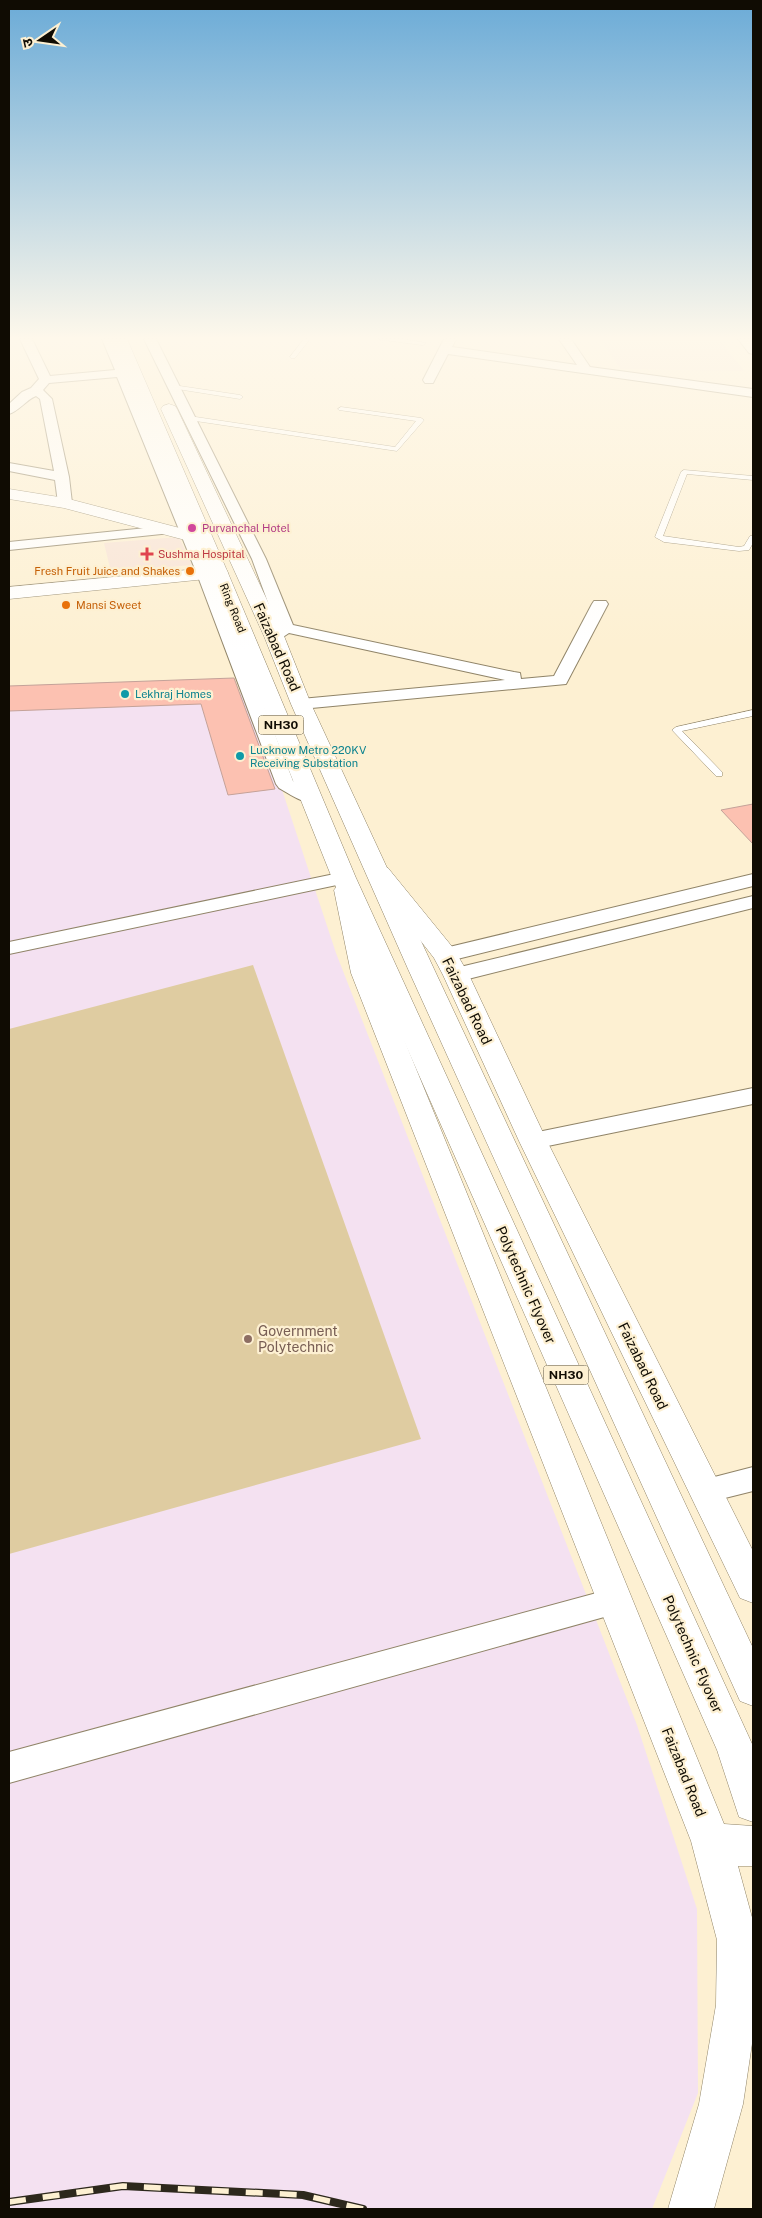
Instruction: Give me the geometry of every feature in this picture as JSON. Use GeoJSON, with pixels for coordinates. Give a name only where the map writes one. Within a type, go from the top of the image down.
{"type":"FeatureCollection","features":[{"type":"Feature","properties":{"kind":"main road","name":"Ring Road"},"geometry":{"type":"LineString","coordinates":[[161,443],[212,573],[344,878]]}},
{"type":"Feature","properties":{"kind":"main road","name":"Faizabad Road"},"geometry":{"type":"LineString","coordinates":[[189,443],[252,569],[280,632],[301,704],[374,866],[451,965],[533,1141],[753,1587]]}},
{"type":"Feature","properties":{"kind":"main road"},"geometry":{"type":"LineString","coordinates":[[11,496],[65,503],[189,536]]}},
{"type":"Feature","properties":{"kind":"main road"},"geometry":{"type":"LineString","coordinates":[[9,593],[212,573]]}},
{"type":"Feature","properties":{"kind":"main road","name":"NH30"},"geometry":{"type":"LineString","coordinates":[[374,866],[753,1688]]}},
{"type":"Feature","properties":{"kind":"main road","name":"Faizabad Road"},"geometry":{"type":"LineString","coordinates":[[344,878],[364,973],[712,1841],[746,1940],[722,2104],[691,2209]]}},
{"type":"Feature","properties":{"kind":"main road","name":"Polytechnic Flyover"},"geometry":{"type":"LineString","coordinates":[[344,878],[735,1748],[753,1803]]}},
{"type":"Feature","properties":{"kind":"main road"},"geometry":{"type":"LineString","coordinates":[[712,1841],[736,1846],[753,1846]]}},
{"type":"Feature","properties":{"kind":"street"},"geometry":{"type":"LineString","coordinates":[[54,443],[62,477],[65,503]]}},
{"type":"Feature","properties":{"kind":"street"},"geometry":{"type":"LineString","coordinates":[[151,443],[189,536],[212,573]]}},
{"type":"Feature","properties":{"kind":"street"},"geometry":{"type":"LineString","coordinates":[[199,443],[252,569]]}},
{"type":"Feature","properties":{"kind":"street"},"geometry":{"type":"LineString","coordinates":[[9,467],[62,477]]}},
{"type":"Feature","properties":{"kind":"street"},"geometry":{"type":"LineString","coordinates":[[9,546],[166,530]]}},
{"type":"Feature","properties":{"kind":"street"},"geometry":{"type":"LineString","coordinates":[[301,704],[560,680],[600,604]]}},
{"type":"Feature","properties":{"kind":"street"},"geometry":{"type":"LineString","coordinates":[[280,632],[515,678],[519,684]]}},
{"type":"Feature","properties":{"kind":"street"},"geometry":{"type":"LineString","coordinates":[[9,948],[344,878]]}},
{"type":"Feature","properties":{"kind":"street"},"geometry":{"type":"LineString","coordinates":[[451,965],[621,912],[753,880]]}},
{"type":"Feature","properties":{"kind":"street"},"geometry":{"type":"LineString","coordinates":[[451,965],[636,931],[753,902]]}},
{"type":"Feature","properties":{"kind":"street"},"geometry":{"type":"LineString","coordinates":[[621,912],[636,931]]}},
{"type":"Feature","properties":{"kind":"street"},"geometry":{"type":"LineString","coordinates":[[533,1141],[753,1096]]}},
{"type":"Feature","properties":{"kind":"street"},"geometry":{"type":"LineString","coordinates":[[705,1491],[753,1480]]}},
{"type":"Feature","properties":{"kind":"street"},"geometry":{"type":"LineString","coordinates":[[9,1768],[615,1601]]}},
{"type":"Feature","properties":{"kind":"lane"},"geometry":{"type":"LineString","coordinates":[[353,443],[397,449],[402,443]]}},
{"type":"Feature","properties":{"kind":"lane"},"geometry":{"type":"LineString","coordinates":[[753,478],[684,472],[659,537],[664,540],[738,549],[746,548],[753,538]]}},
{"type":"Feature","properties":{"kind":"lane"},"geometry":{"type":"LineString","coordinates":[[719,774],[676,730],[753,713]]}},
{"type":"Feature","properties":{"kind":"shaded area","name":"Sushma Hospital"},"geometry":{"type":"Polygon","coordinates":[[[179,537],[192,565],[111,572],[104,543],[179,537]]]}},
{"type":"Feature","properties":{"kind":"shaded area","name":"Government Polytechnic"},"geometry":{"type":"Polygon","coordinates":[[[250,693],[336,953],[637,1725],[697,1909],[698,2093],[652,2209],[9,2209],[9,704],[250,693]]]}},
{"type":"Feature","properties":{"kind":"shaded area"},"geometry":{"type":"Polygon","coordinates":[[[253,965],[421,1439],[9,1554],[9,1029],[253,965]]]}},
{"type":"Feature","properties":{"kind":"building"},"geometry":{"type":"Polygon","coordinates":[[[234,678],[275,789],[228,795],[201,704],[9,711],[9,686],[234,678]]]}},
{"type":"Feature","properties":{"kind":"building"},"geometry":{"type":"Polygon","coordinates":[[[753,804],[753,844],[721,810],[753,804]]]}},
{"type":"Feature","properties":{"kind":"railway"},"geometry":{"type":"LineString","coordinates":[[9,2202],[123,2186],[303,2195],[363,2209]]}},
{"type":"Feature","properties":{"kind":"place","name":"Purvanchal Hotel"},"geometry":{"type":"Point","coordinates":[192,528]}},
{"type":"Feature","properties":{"kind":"place","name":"Sushma Hospital"},"geometry":{"type":"Point","coordinates":[147,554]}},
{"type":"Feature","properties":{"kind":"place","name":"Fresh Fruit Juice and Shakes"},"geometry":{"type":"Point","coordinates":[190,571]}},
{"type":"Feature","properties":{"kind":"place","name":"Mansi Sweet"},"geometry":{"type":"Point","coordinates":[66,605]}},
{"type":"Feature","properties":{"kind":"place","name":"Lekhraj Homes"},"geometry":{"type":"Point","coordinates":[125,694]}},
{"type":"Feature","properties":{"kind":"place","name":"Lucknow Metro 220KV Receiving Substation"},"geometry":{"type":"Point","coordinates":[240,756]}},
{"type":"Feature","properties":{"kind":"place","name":"Government Polytechnic"},"geometry":{"type":"Point","coordinates":[248,1339]}}]}
